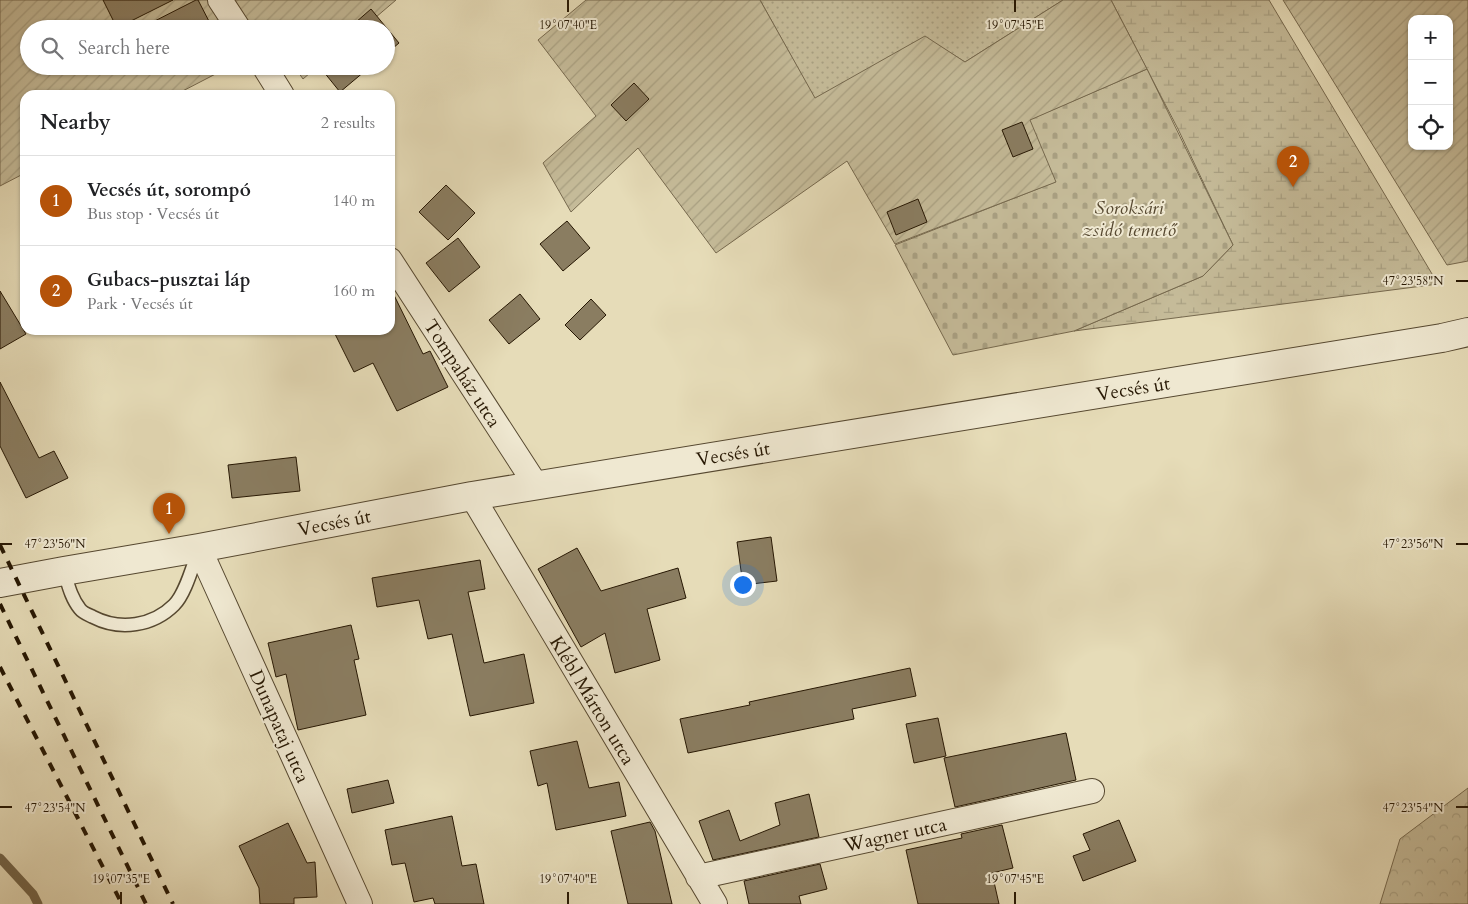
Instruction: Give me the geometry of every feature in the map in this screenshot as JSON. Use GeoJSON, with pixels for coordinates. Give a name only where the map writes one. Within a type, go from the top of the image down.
{"type":"FeatureCollection","features":[{"type":"Feature","properties":{"kind":"street"},"geometry":{"type":"LineString","coordinates":[[220,0],[233,20]]}},
{"type":"Feature","properties":{"kind":"street"},"geometry":{"type":"LineString","coordinates":[[270,75],[279,90]]}},
{"type":"Feature","properties":{"kind":"street","name":"Tompaház utca"},"geometry":{"type":"LineString","coordinates":[[395,268],[536,485]]}},
{"type":"Feature","properties":{"kind":"street","name":"Vecsés út"},"geometry":{"type":"LineString","coordinates":[[0,584],[64,570],[199,548],[536,485],[1442,338],[1468,332]]}},
{"type":"Feature","properties":{"kind":"street","name":"Klébl Márton utca"},"geometry":{"type":"LineString","coordinates":[[472,496],[715,904]]}},
{"type":"Feature","properties":{"kind":"street","name":"Dunapataj utca"},"geometry":{"type":"LineString","coordinates":[[199,548],[360,904]]}},
{"type":"Feature","properties":{"kind":"street","name":"Wagner utca"},"geometry":{"type":"LineString","coordinates":[[698,877],[1092,791]]}},
{"type":"Feature","properties":{"kind":"lane"},"geometry":{"type":"LineString","coordinates":[[64,570],[71,595],[81,611],[102,621],[130,626],[156,619],[176,604],[199,548]]}},
{"type":"Feature","properties":{"kind":"green space"},"geometry":{"type":"Polygon","coordinates":[[[0,0],[396,0],[373,20],[20,20],[20,75],[214,75],[185,90],[20,90],[20,176],[0,186],[0,0]]]}},
{"type":"Feature","properties":{"kind":"green space"},"geometry":{"type":"Polygon","coordinates":[[[586,0],[760,0],[815,98],[925,36],[965,62],[1063,0],[1111,0],[1147,69],[1030,120],[1056,182],[895,244],[847,161],[716,253],[638,148],[571,212],[543,163],[596,116],[538,40],[586,0]]]}},
{"type":"Feature","properties":{"kind":"green space"},"geometry":{"type":"Polygon","coordinates":[[[760,0],[1063,0],[965,62],[925,37],[815,99],[760,0]]]}},
{"type":"Feature","properties":{"kind":"green space"},"geometry":{"type":"Polygon","coordinates":[[[1111,0],[1269,0],[1438,284],[1074,331],[1203,276],[1233,245],[1178,129],[1111,0]]]}},
{"type":"Feature","properties":{"kind":"green space"},"geometry":{"type":"Polygon","coordinates":[[[1283,0],[1468,0],[1468,261],[1447,265],[1283,0]]]}},
{"type":"Feature","properties":{"kind":"green space","name":"Soroksári zsidó temető"},"geometry":{"type":"Polygon","coordinates":[[[1147,69],[1233,245],[1203,276],[1074,331],[953,355],[895,245],[1055,182],[1029,120],[1147,69]]]}},
{"type":"Feature","properties":{"kind":"green space"},"geometry":{"type":"Polygon","coordinates":[[[1468,788],[1468,904],[1380,904],[1400,839],[1468,788]]]}},
{"type":"Feature","properties":{"kind":"building"},"geometry":{"type":"Polygon","coordinates":[[[103,0],[173,0],[133,20],[113,20],[103,0]]]}},
{"type":"Feature","properties":{"kind":"building"},"geometry":{"type":"Polygon","coordinates":[[[198,0],[208,20],[157,20],[198,0]]]}},
{"type":"Feature","properties":{"kind":"building"},"geometry":{"type":"Polygon","coordinates":[[[371,9],[380,20],[358,20],[371,9]]]}},
{"type":"Feature","properties":{"kind":"building"},"geometry":{"type":"Polygon","coordinates":[[[395,38],[399,43],[395,46],[395,38]]]}},
{"type":"Feature","properties":{"kind":"building"},"geometry":{"type":"Polygon","coordinates":[[[326,75],[360,75],[342,90],[338,90],[326,75]]]}},
{"type":"Feature","properties":{"kind":"building"},"geometry":{"type":"Polygon","coordinates":[[[634,83],[649,99],[626,121],[611,105],[634,83]]]}},
{"type":"Feature","properties":{"kind":"building"},"geometry":{"type":"Polygon","coordinates":[[[1022,122],[1033,149],[1013,157],[1002,130],[1022,122]]]}},
{"type":"Feature","properties":{"kind":"building"},"geometry":{"type":"Polygon","coordinates":[[[446,185],[475,213],[448,240],[419,212],[446,185]]]}},
{"type":"Feature","properties":{"kind":"building"},"geometry":{"type":"Polygon","coordinates":[[[918,199],[927,222],[896,235],[887,212],[918,199]]]}},
{"type":"Feature","properties":{"kind":"building"},"geometry":{"type":"Polygon","coordinates":[[[567,221],[590,248],[563,271],[540,244],[567,221]]]}},
{"type":"Feature","properties":{"kind":"building"},"geometry":{"type":"Polygon","coordinates":[[[458,238],[480,267],[449,292],[426,263],[458,238]]]}},
{"type":"Feature","properties":{"kind":"building"},"geometry":{"type":"Polygon","coordinates":[[[0,291],[20,324],[20,335],[24,335],[0,349],[0,291]]]}},
{"type":"Feature","properties":{"kind":"building"},"geometry":{"type":"Polygon","coordinates":[[[520,294],[540,319],[509,344],[489,320],[520,294]]]}},
{"type":"Feature","properties":{"kind":"building"},"geometry":{"type":"Polygon","coordinates":[[[395,297],[423,354],[430,351],[448,387],[397,411],[373,363],[354,372],[336,335],[395,335],[395,297]]]}},
{"type":"Feature","properties":{"kind":"building"},"geometry":{"type":"Polygon","coordinates":[[[591,299],[606,315],[580,340],[565,325],[591,299]]]}},
{"type":"Feature","properties":{"kind":"building"},"geometry":{"type":"Polygon","coordinates":[[[0,382],[39,458],[54,451],[68,478],[26,498],[0,446],[0,382]]]}},
{"type":"Feature","properties":{"kind":"building"},"geometry":{"type":"Polygon","coordinates":[[[296,457],[300,491],[232,498],[228,465],[296,457]]]}},
{"type":"Feature","properties":{"kind":"building"},"geometry":{"type":"Polygon","coordinates":[[[771,537],[777,581],[743,585],[737,542],[771,537]]]}},
{"type":"Feature","properties":{"kind":"building"},"geometry":{"type":"Polygon","coordinates":[[[577,548],[601,591],[678,568],[686,598],[647,609],[660,660],[615,673],[605,633],[581,647],[538,569],[577,548]]]}},
{"type":"Feature","properties":{"kind":"building"},"geometry":{"type":"Polygon","coordinates":[[[480,560],[485,589],[468,592],[484,663],[524,654],[534,703],[470,716],[452,634],[428,639],[419,600],[377,607],[372,578],[480,560]]]}},
{"type":"Feature","properties":{"kind":"building"},"geometry":{"type":"Polygon","coordinates":[[[351,625],[359,659],[354,660],[366,715],[298,730],[286,674],[276,677],[268,643],[351,625]]]}},
{"type":"Feature","properties":{"kind":"building"},"geometry":{"type":"Polygon","coordinates":[[[910,668],[916,696],[852,709],[854,719],[688,753],[680,719],[750,705],[749,702],[910,668]]]}},
{"type":"Feature","properties":{"kind":"building"},"geometry":{"type":"Polygon","coordinates":[[[938,718],[946,756],[914,763],[906,724],[938,718]]]}},
{"type":"Feature","properties":{"kind":"building"},"geometry":{"type":"Polygon","coordinates":[[[1066,733],[1076,780],[955,807],[944,758],[1066,733]]]}},
{"type":"Feature","properties":{"kind":"building"},"geometry":{"type":"Polygon","coordinates":[[[577,741],[589,788],[619,782],[626,816],[556,830],[547,783],[538,786],[530,751],[577,741]]]}},
{"type":"Feature","properties":{"kind":"building"},"geometry":{"type":"Polygon","coordinates":[[[388,780],[394,803],[352,813],[347,789],[388,780]]]}},
{"type":"Feature","properties":{"kind":"building"},"geometry":{"type":"Polygon","coordinates":[[[809,794],[819,837],[713,860],[699,821],[729,810],[740,841],[780,825],[775,803],[809,794]]]}},
{"type":"Feature","properties":{"kind":"building"},"geometry":{"type":"Polygon","coordinates":[[[452,816],[462,866],[476,864],[484,904],[435,904],[433,898],[414,902],[405,863],[392,865],[385,830],[452,816]]]}},
{"type":"Feature","properties":{"kind":"building"},"geometry":{"type":"Polygon","coordinates":[[[1119,820],[1136,861],[1083,881],[1073,856],[1090,850],[1083,834],[1119,820]]]}},
{"type":"Feature","properties":{"kind":"building"},"geometry":{"type":"Polygon","coordinates":[[[650,822],[655,831],[672,904],[628,904],[611,831],[650,822]]]}},
{"type":"Feature","properties":{"kind":"building"},"geometry":{"type":"Polygon","coordinates":[[[288,823],[307,863],[315,862],[317,897],[294,898],[294,904],[260,904],[259,888],[239,846],[288,823]]]}},
{"type":"Feature","properties":{"kind":"building"},"geometry":{"type":"Polygon","coordinates":[[[1002,825],[1013,868],[992,873],[999,904],[918,904],[906,850],[962,838],[961,834],[1002,825]]]}},
{"type":"Feature","properties":{"kind":"building"},"geometry":{"type":"Polygon","coordinates":[[[820,864],[827,889],[799,896],[801,904],[749,904],[744,881],[820,864]]]}},
{"type":"Feature","properties":{"kind":"waterway"},"geometry":{"type":"LineString","coordinates":[[0,858],[33,894],[38,904]]}},
{"type":"Feature","properties":{"kind":"railway"},"geometry":{"type":"LineString","coordinates":[[0,545],[173,904]]}},
{"type":"Feature","properties":{"kind":"railway"},"geometry":{"type":"LineString","coordinates":[[0,604],[146,904]]}},
{"type":"Feature","properties":{"kind":"railway"},"geometry":{"type":"LineString","coordinates":[[0,667],[122,904]]}},
{"type":"Feature","properties":{"kind":"place","name":"Gubacs-pusztai láp"},"geometry":{"type":"Point","coordinates":[1293,187]}},
{"type":"Feature","properties":{"kind":"place","name":"Vecsés út, sorompó"},"geometry":{"type":"Point","coordinates":[169,534]}}]}
